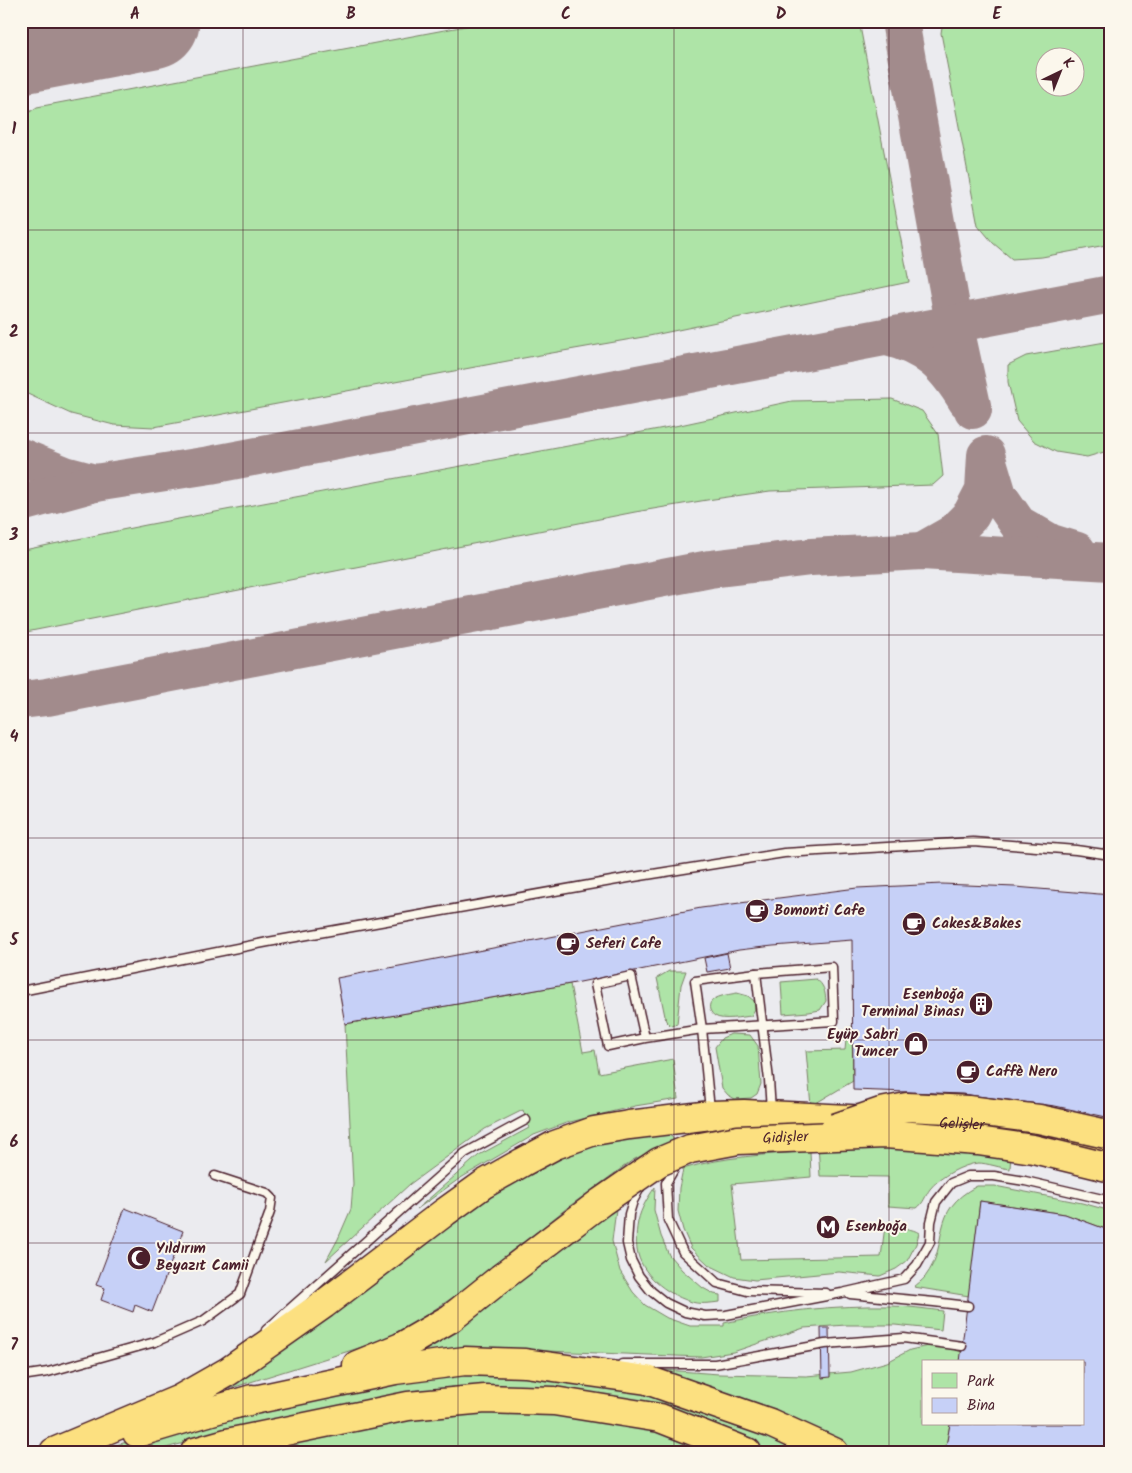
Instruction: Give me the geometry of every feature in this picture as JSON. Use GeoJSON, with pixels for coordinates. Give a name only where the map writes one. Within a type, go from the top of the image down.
{"type":"FeatureCollection","features":[{"type":"Feature","properties":{"kind":"highway"},"geometry":{"type":"LineString","coordinates":[[53,1452],[180,1399],[229,1371],[324,1304],[484,1184],[555,1145],[594,1131],[629,1125],[724,1122],[827,1131],[881,1112],[907,1107],[969,1110],[1039,1119],[1111,1135]]}},
{"type":"Feature","properties":{"kind":"highway","name":"Gelişler"},"geometry":{"type":"LineString","coordinates":[[777,1127],[809,1117],[989,1126],[1080,1144],[1111,1153]]}},
{"type":"Feature","properties":{"kind":"highway","name":"Gidişler"},"geometry":{"type":"LineString","coordinates":[[235,1404],[355,1366],[401,1347],[451,1318],[500,1278],[601,1202],[659,1162],[690,1149],[738,1140],[777,1127],[978,1141],[1033,1149],[1111,1168]]}},
{"type":"Feature","properties":{"kind":"highway"},"geometry":{"type":"LineString","coordinates":[[53,1452],[143,1432],[235,1404],[395,1370],[465,1361],[525,1363],[647,1380],[770,1423],[834,1452]]}},
{"type":"Feature","properties":{"kind":"highway"},"geometry":{"type":"LineString","coordinates":[[195,1452],[227,1443],[408,1406],[485,1398],[554,1401],[660,1418],[748,1452]]}},
{"type":"Feature","properties":{"kind":"lane"},"geometry":{"type":"LineString","coordinates":[[21,991],[268,942],[634,877],[784,853],[973,842],[1076,850],[1111,855]]}},
{"type":"Feature","properties":{"kind":"lane"},"geometry":{"type":"LineString","coordinates":[[645,1038],[631,976],[595,984],[608,1046],[702,1029],[834,1022],[832,966],[695,981],[702,1029],[724,1122],[681,1157],[666,1183],[668,1220],[683,1252],[718,1283],[747,1291],[842,1293],[968,1306]]}},
{"type":"Feature","properties":{"kind":"lane"},"geometry":{"type":"LineString","coordinates":[[756,973],[777,1127]]}},
{"type":"Feature","properties":{"kind":"lane"},"geometry":{"type":"LineString","coordinates":[[260,1334],[466,1153],[526,1120]]}},
{"type":"Feature","properties":{"kind":"lane"},"geometry":{"type":"LineString","coordinates":[[659,1162],[641,1186],[629,1214],[627,1243],[631,1260],[651,1291],[666,1303],[685,1312],[705,1316],[726,1315],[904,1279],[917,1265],[930,1242],[931,1222],[936,1202],[951,1183],[968,1176],[994,1176],[1025,1181],[1111,1202]]}},
{"type":"Feature","properties":{"kind":"lane"},"geometry":{"type":"LineString","coordinates":[[21,1376],[48,1372],[155,1342],[203,1321],[240,1294],[270,1212],[272,1198],[267,1193],[215,1176]]}},
{"type":"Feature","properties":{"kind":"lane"},"geometry":{"type":"LineString","coordinates":[[610,1364],[715,1364],[825,1344],[904,1338],[962,1346]]}},
{"type":"Feature","properties":{"kind":"lane"},"geometry":{"type":"LineString","coordinates":[[525,1363],[592,1364]]}},
{"type":"Feature","properties":{"kind":"lane"},"geometry":{"type":"LineString","coordinates":[[180,1399],[224,1364]]}},
{"type":"Feature","properties":{"kind":"shaded area"},"geometry":{"type":"Polygon","coordinates":[[[21,21],[1111,21],[1111,1452],[21,1452],[21,21]]]}},
{"type":"Feature","properties":{"kind":"green space"},"geometry":{"type":"Polygon","coordinates":[[[492,21],[859,21],[909,282],[649,336],[154,427],[114,425],[71,414],[21,391],[21,118],[37,107],[492,21]]]}},
{"type":"Feature","properties":{"kind":"green space"},"geometry":{"type":"Polygon","coordinates":[[[943,21],[1111,21],[1111,244],[1042,257],[1012,259],[993,243],[978,225],[941,33],[943,21]]]}},
{"type":"Feature","properties":{"kind":"green space"},"geometry":{"type":"Polygon","coordinates":[[[1111,341],[1111,450],[1087,457],[1056,452],[1034,441],[1017,421],[1008,382],[1008,365],[1026,356],[1111,341]]]}},
{"type":"Feature","properties":{"kind":"green space"},"geometry":{"type":"Polygon","coordinates":[[[892,399],[922,411],[938,434],[943,476],[933,485],[770,491],[707,500],[635,512],[21,633],[21,551],[24,550],[146,525],[680,425],[792,401],[892,399]]]}},
{"type":"Feature","properties":{"kind":"green space"},"geometry":{"type":"Polygon","coordinates":[[[669,971],[686,971],[681,985],[677,1024],[671,1026],[666,1021],[657,978],[669,971]]]}},
{"type":"Feature","properties":{"kind":"green space"},"geometry":{"type":"Polygon","coordinates":[[[816,979],[825,991],[826,997],[826,1001],[820,1010],[783,1014],[781,982],[816,979]]]}},
{"type":"Feature","properties":{"kind":"green space"},"geometry":{"type":"Polygon","coordinates":[[[570,984],[583,1052],[595,1050],[599,1073],[673,1059],[678,1099],[635,1106],[566,1123],[534,1135],[459,1179],[417,1209],[479,1155],[529,1128],[523,1110],[485,1129],[410,1184],[326,1261],[351,1209],[353,1184],[345,1024],[570,984]]]}},
{"type":"Feature","properties":{"kind":"green space"},"geometry":{"type":"Polygon","coordinates":[[[737,993],[748,996],[754,1001],[755,1009],[751,1016],[722,1018],[715,1016],[710,1010],[711,1002],[714,999],[737,993]]]}},
{"type":"Feature","properties":{"kind":"green space"},"geometry":{"type":"Polygon","coordinates":[[[852,1026],[853,1081],[811,1106],[806,1051],[845,1050],[847,1030],[852,1026]]]}},
{"type":"Feature","properties":{"kind":"green space"},"geometry":{"type":"Polygon","coordinates":[[[731,1034],[750,1035],[758,1046],[761,1084],[757,1094],[751,1098],[735,1099],[722,1088],[715,1047],[722,1038],[731,1034]]]}},
{"type":"Feature","properties":{"kind":"green space"},"geometry":{"type":"Polygon","coordinates":[[[664,1130],[677,1142],[661,1146],[633,1160],[567,1208],[464,1290],[402,1331],[365,1346],[225,1390],[224,1386],[489,1187],[600,1140],[664,1130]]]}},
{"type":"Feature","properties":{"kind":"green space"},"geometry":{"type":"Polygon","coordinates":[[[818,1144],[1011,1153],[1010,1169],[982,1163],[972,1164],[952,1172],[934,1184],[917,1208],[888,1206],[888,1177],[820,1176],[818,1144]]]}},
{"type":"Feature","properties":{"kind":"green space"},"geometry":{"type":"Polygon","coordinates":[[[810,1151],[811,1177],[732,1184],[741,1260],[881,1257],[885,1226],[898,1225],[919,1233],[916,1244],[907,1261],[896,1269],[880,1276],[839,1272],[755,1280],[734,1277],[709,1265],[691,1248],[683,1230],[678,1211],[679,1188],[683,1169],[714,1161],[810,1151]]]}},
{"type":"Feature","properties":{"kind":"green space"},"geometry":{"type":"Polygon","coordinates":[[[977,1186],[995,1186],[1082,1203],[1111,1211],[1111,1231],[1065,1214],[980,1201],[969,1296],[914,1287],[925,1277],[933,1264],[942,1228],[952,1206],[962,1196],[977,1186]]]}},
{"type":"Feature","properties":{"kind":"green space"},"geometry":{"type":"Polygon","coordinates":[[[655,1187],[654,1210],[661,1236],[669,1255],[682,1270],[703,1288],[720,1295],[720,1302],[696,1303],[681,1298],[656,1282],[643,1267],[637,1249],[637,1227],[643,1207],[655,1187]]]}},
{"type":"Feature","properties":{"kind":"green space"},"geometry":{"type":"Polygon","coordinates":[[[616,1209],[612,1241],[620,1271],[633,1292],[645,1305],[667,1318],[690,1326],[724,1326],[724,1323],[786,1312],[848,1307],[897,1306],[943,1311],[941,1330],[895,1325],[846,1325],[804,1328],[733,1352],[701,1357],[495,1349],[424,1355],[401,1354],[502,1294],[616,1209]]]}},
{"type":"Feature","properties":{"kind":"green space"},"geometry":{"type":"Polygon","coordinates":[[[928,1346],[942,1346],[962,1352],[960,1360],[922,1360],[922,1426],[950,1426],[945,1452],[860,1452],[744,1402],[651,1369],[719,1374],[806,1376],[851,1372],[887,1362],[910,1350],[928,1346]]]}},
{"type":"Feature","properties":{"kind":"green space"},"geometry":{"type":"Polygon","coordinates":[[[463,1375],[514,1375],[631,1388],[811,1452],[768,1452],[720,1433],[594,1398],[188,1442],[151,1452],[88,1452],[357,1388],[463,1375]]]}},
{"type":"Feature","properties":{"kind":"green space"},"geometry":{"type":"Polygon","coordinates":[[[505,1410],[569,1414],[645,1428],[715,1452],[247,1452],[346,1428],[449,1413],[505,1410]]]}},
{"type":"Feature","properties":{"kind":"building","name":"Esenboğa Terminal Binası"},"geometry":{"type":"Polygon","coordinates":[[[942,884],[1015,887],[1111,895],[1111,1118],[1055,1106],[962,1094],[853,1090],[852,940],[739,950],[570,984],[345,1024],[337,978],[701,908],[857,888],[942,884]]]}},
{"type":"Feature","properties":{"kind":"building"},"geometry":{"type":"Polygon","coordinates":[[[727,953],[730,968],[707,972],[704,958],[727,953]]]}},
{"type":"Feature","properties":{"kind":"building"},"geometry":{"type":"Polygon","coordinates":[[[980,1201],[1065,1214],[1111,1231],[1111,1452],[945,1452],[950,1426],[1084,1426],[1084,1360],[960,1360],[980,1201]]]}},
{"type":"Feature","properties":{"kind":"building","name":"Yıldırım Beyazıt Camii"},"geometry":{"type":"Polygon","coordinates":[[[125,1208],[183,1231],[152,1312],[135,1305],[133,1312],[101,1300],[105,1288],[96,1285],[125,1208]]]}},
{"type":"Feature","properties":{"kind":"building"},"geometry":{"type":"Polygon","coordinates":[[[821,1328],[829,1328],[830,1377],[822,1378],[821,1328]]]}},
{"type":"Feature","properties":{"kind":"taxiway"},"geometry":{"type":"LineString","coordinates":[[900,21],[954,323],[973,410]]}},
{"type":"Feature","properties":{"kind":"taxiway"},"geometry":{"type":"LineString","coordinates":[[21,503],[95,483],[210,465],[1111,294]]}},
{"type":"Feature","properties":{"kind":"taxiway"},"geometry":{"type":"LineString","coordinates":[[887,337],[914,347],[934,360],[951,377],[967,401]]}},
{"type":"Feature","properties":{"kind":"taxiway"},"geometry":{"type":"LineString","coordinates":[[922,551],[952,534],[971,515],[984,490],[986,455],[998,495],[1018,524],[1051,543],[1077,551]]}},
{"type":"Feature","properties":{"kind":"taxiway"},"geometry":{"type":"LineString","coordinates":[[21,457],[65,475],[95,483]]}},
{"type":"Feature","properties":{"kind":"taxiway"},"geometry":{"type":"LineString","coordinates":[[21,700],[47,697],[710,569],[811,557],[922,551],[1111,562]]}},
{"type":"Feature","properties":{"kind":"runway"},"geometry":{"type":"LineString","coordinates":[[21,46],[152,21]]}},
{"type":"Feature","properties":{"kind":"place","name":"Bomonti Cafe"},"geometry":{"type":"Point","coordinates":[757,911]}},
{"type":"Feature","properties":{"kind":"place","name":"Cakes&Bakes"},"geometry":{"type":"Point","coordinates":[914,924]}},
{"type":"Feature","properties":{"kind":"place","name":"Seferi Cafe"},"geometry":{"type":"Point","coordinates":[568,944]}},
{"type":"Feature","properties":{"kind":"place","name":"Esenboğa Terminal Binası"},"geometry":{"type":"Point","coordinates":[981,1004]}},
{"type":"Feature","properties":{"kind":"place","name":"Eyüp Sabri Tuncer"},"geometry":{"type":"Point","coordinates":[916,1044]}},
{"type":"Feature","properties":{"kind":"place","name":"Caffè Nero"},"geometry":{"type":"Point","coordinates":[968,1072]}},
{"type":"Feature","properties":{"kind":"place","name":"Esenboğa"},"geometry":{"type":"Point","coordinates":[828,1227]}},
{"type":"Feature","properties":{"kind":"place","name":"Yıldırım Beyazıt Camii"},"geometry":{"type":"Point","coordinates":[139,1258]}}]}
